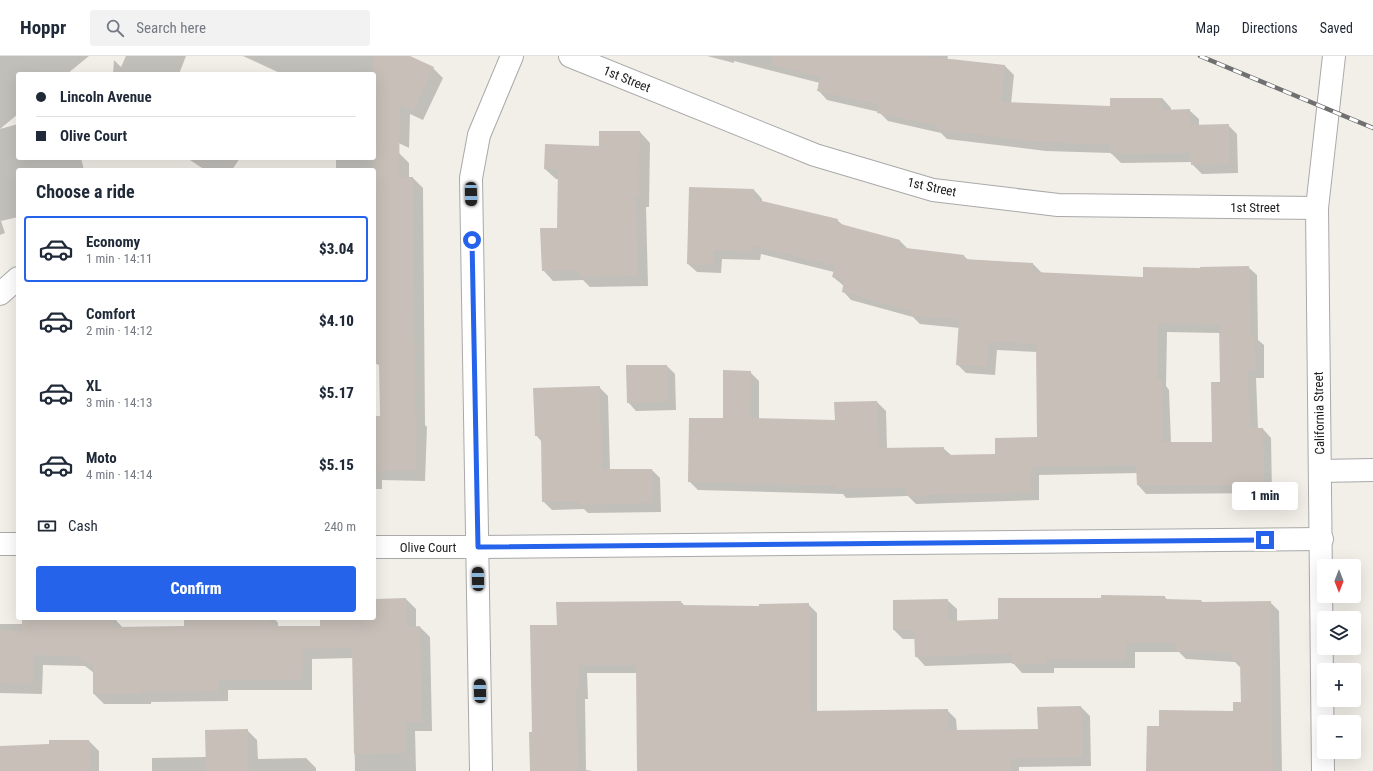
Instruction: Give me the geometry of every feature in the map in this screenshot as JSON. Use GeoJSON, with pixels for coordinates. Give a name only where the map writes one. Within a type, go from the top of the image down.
{"type":"FeatureCollection","features":[{"type":"Feature","properties":{"kind":"street"},"geometry":{"type":"LineString","coordinates":[[481,771],[471,178],[479,134],[512,56]]}},
{"type":"Feature","properties":{"kind":"street","name":"1st Street"},"geometry":{"type":"LineString","coordinates":[[570,56],[815,155],[933,190],[1058,205],[1317,208]]}},
{"type":"Feature","properties":{"kind":"street","name":"California Street"},"geometry":{"type":"LineString","coordinates":[[1323,771],[1322,539],[1317,208],[1334,56]]}},
{"type":"Feature","properties":{"kind":"street"},"geometry":{"type":"LineString","coordinates":[[0,294],[16,280]]}},
{"type":"Feature","properties":{"kind":"street"},"geometry":{"type":"LineString","coordinates":[[1320,471],[1373,470]]}},
{"type":"Feature","properties":{"kind":"street","name":"Olive Court"},"geometry":{"type":"LineString","coordinates":[[376,546],[478,547],[1322,539]]}},
{"type":"Feature","properties":{"kind":"street"},"geometry":{"type":"LineString","coordinates":[[0,544],[16,544]]}},
{"type":"Feature","properties":{"kind":"building"},"geometry":{"type":"Polygon","coordinates":[[[374,56],[410,56],[434,67],[413,111],[400,105],[399,177],[413,177],[415,416],[417,416],[416,471],[376,471],[376,416],[380,416],[379,364],[376,364],[376,168],[374,168],[374,160],[376,160],[376,72],[374,72],[374,56]]]}},
{"type":"Feature","properties":{"kind":"building"},"geometry":{"type":"Polygon","coordinates":[[[773,56],[923,56],[1005,65],[1001,102],[1110,106],[1110,98],[1162,98],[1162,110],[1190,109],[1190,125],[1229,124],[1229,164],[1191,165],[1191,153],[1111,154],[1111,145],[1036,142],[937,130],[938,126],[877,113],[879,105],[817,91],[820,77],[772,65],[773,56]]]}},
{"type":"Feature","properties":{"kind":"building"},"geometry":{"type":"Polygon","coordinates":[[[599,131],[640,131],[639,197],[636,197],[638,276],[579,277],[579,270],[542,271],[540,228],[557,228],[558,169],[544,169],[545,144],[599,146],[599,131]]]}},
{"type":"Feature","properties":{"kind":"building"},"geometry":{"type":"Polygon","coordinates":[[[689,187],[754,189],[754,199],[838,219],[837,223],[900,240],[898,247],[964,255],[964,259],[1033,263],[1033,272],[1143,277],[1143,267],[1200,268],[1249,266],[1250,336],[1255,335],[1256,370],[1248,370],[1250,428],[1263,428],[1264,485],[1137,485],[1136,465],[1031,467],[1031,492],[906,496],[906,488],[836,489],[836,486],[688,482],[689,418],[723,418],[723,370],[751,371],[750,418],[835,420],[834,402],[877,401],[879,448],[944,447],[944,455],[995,454],[995,438],[1037,437],[1036,344],[988,342],[987,367],[956,365],[959,320],[910,316],[911,311],[842,292],[844,280],[832,277],[835,266],[752,246],[752,252],[713,250],[713,265],[687,264],[689,187]],[[1158,323],[1157,380],[1161,380],[1163,442],[1212,442],[1211,382],[1220,382],[1219,325],[1158,323]]]}},
{"type":"Feature","properties":{"kind":"building"},"geometry":{"type":"Polygon","coordinates":[[[626,365],[667,365],[668,402],[627,403],[626,365]]]}},
{"type":"Feature","properties":{"kind":"building"},"geometry":{"type":"Polygon","coordinates":[[[600,386],[602,469],[652,469],[653,503],[579,505],[578,501],[542,502],[541,436],[535,436],[533,388],[600,386]]]}},
{"type":"Feature","properties":{"kind":"building"},"geometry":{"type":"Polygon","coordinates":[[[1101,595],[1165,596],[1165,599],[1201,600],[1201,602],[1271,601],[1273,771],[1146,771],[1147,726],[1159,726],[1159,710],[1233,711],[1233,702],[1241,702],[1240,661],[1232,660],[1232,653],[1176,651],[1176,643],[1126,643],[1126,660],[1046,659],[1046,664],[1012,664],[1012,654],[915,657],[914,630],[893,630],[893,600],[948,599],[948,621],[998,619],[998,598],[1101,598],[1101,595]]]}},
{"type":"Feature","properties":{"kind":"building"},"geometry":{"type":"Polygon","coordinates":[[[406,598],[407,627],[420,626],[422,722],[406,722],[406,753],[354,754],[352,648],[303,649],[302,680],[218,680],[218,691],[93,694],[93,663],[81,663],[81,657],[33,655],[33,684],[0,683],[0,630],[22,631],[22,620],[113,620],[113,627],[184,626],[184,620],[269,620],[269,626],[320,626],[320,620],[376,620],[376,599],[406,598]]]}},
{"type":"Feature","properties":{"kind":"building"},"geometry":{"type":"Polygon","coordinates":[[[681,601],[681,605],[759,606],[759,604],[809,603],[809,711],[948,709],[948,730],[1038,729],[1037,707],[1081,706],[1083,757],[1011,759],[1011,771],[637,771],[636,665],[579,665],[579,690],[576,690],[578,771],[530,771],[529,732],[532,732],[530,625],[557,625],[556,602],[681,601]]]}},
{"type":"Feature","properties":{"kind":"building"},"geometry":{"type":"Polygon","coordinates":[[[248,729],[248,771],[206,771],[205,730],[248,729]]]}},
{"type":"Feature","properties":{"kind":"building"},"geometry":{"type":"Polygon","coordinates":[[[49,740],[89,740],[90,771],[0,771],[0,746],[49,744],[49,740]]]}},
{"type":"Feature","properties":{"kind":"railway"},"geometry":{"type":"LineString","coordinates":[[1200,56],[1373,128]]}},
{"type":"Feature","properties":{"kind":"route"},"geometry":{"type":"LineString","coordinates":[[472,240],[478,547],[1265,540]]}}]}
